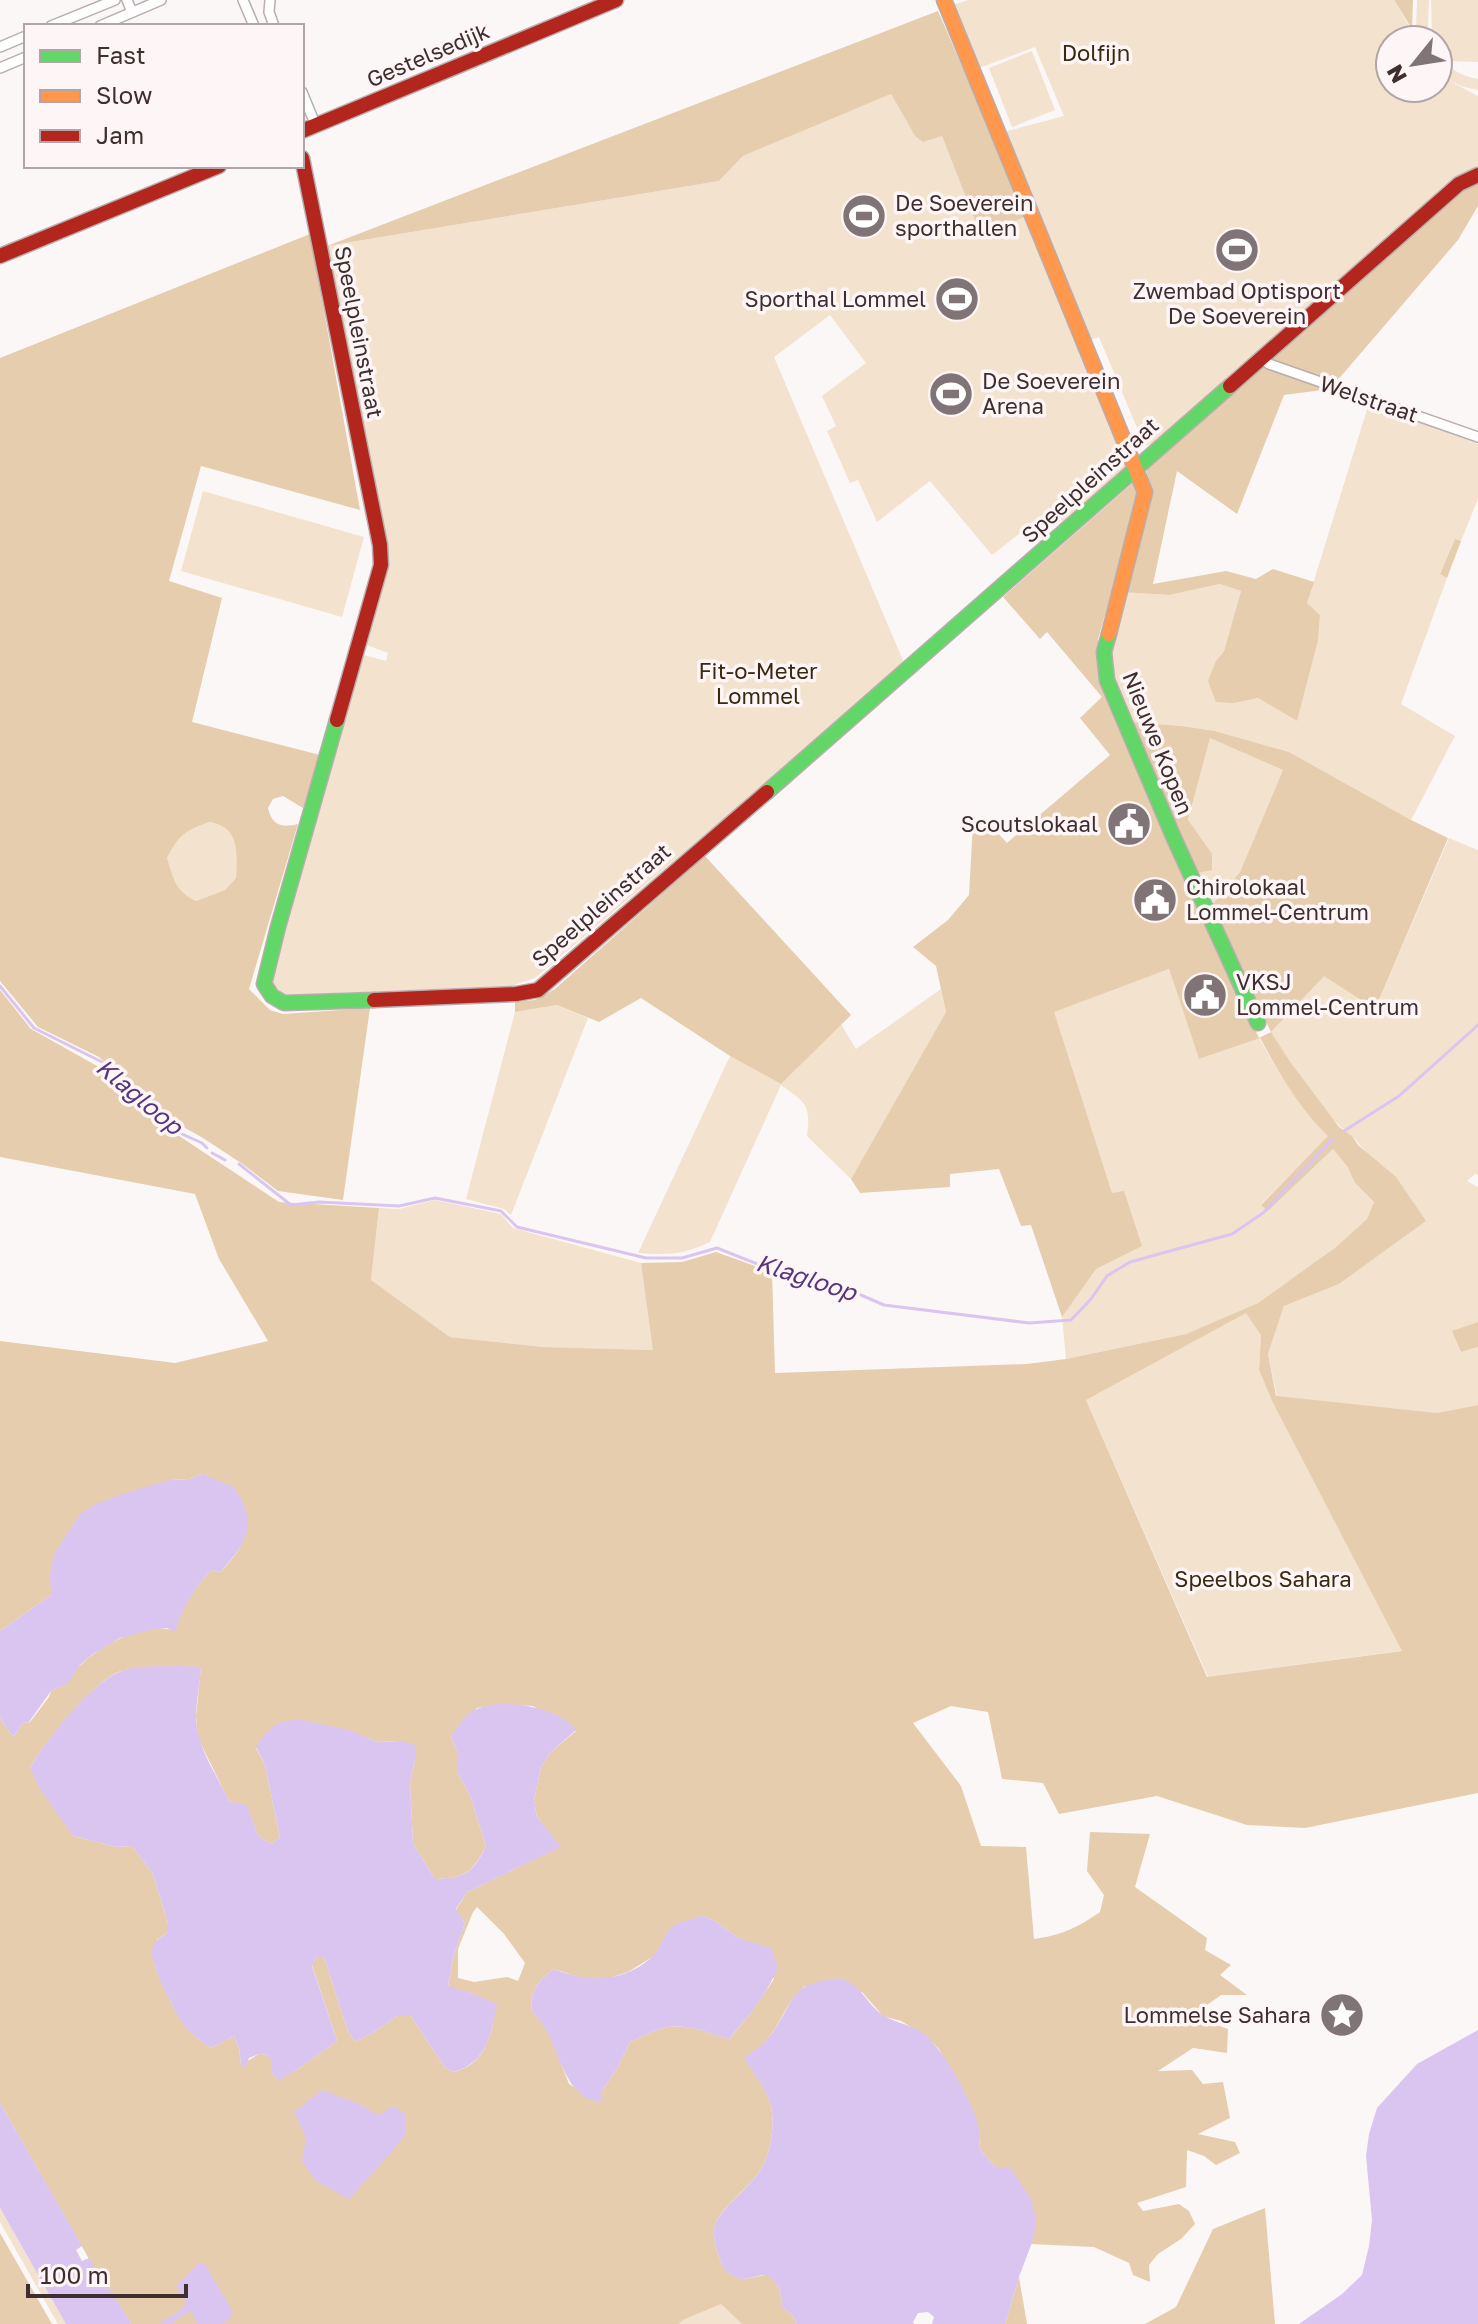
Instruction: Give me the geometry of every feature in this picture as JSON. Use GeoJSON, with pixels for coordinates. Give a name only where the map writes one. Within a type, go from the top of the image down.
{"type":"FeatureCollection","features":[{"type":"Feature","properties":{"kind":"street"},"geometry":{"type":"LineString","coordinates":[[56,24],[115,0]]}},
{"type":"Feature","properties":{"kind":"street"},"geometry":{"type":"LineString","coordinates":[[127,0],[132,12]]}},
{"type":"Feature","properties":{"kind":"street"},"geometry":{"type":"LineString","coordinates":[[105,24],[161,0]]}},
{"type":"Feature","properties":{"kind":"street"},"geometry":{"type":"LineString","coordinates":[[243,0],[253,22],[269,12]]}},
{"type":"Feature","properties":{"kind":"street"},"geometry":{"type":"LineString","coordinates":[[270,0],[269,12],[273,24]]}},
{"type":"Feature","properties":{"kind":"street","name":"Gestelsedijk"},"geometry":{"type":"LineString","coordinates":[[309,128],[616,0]]}},
{"type":"Feature","properties":{"kind":"street","name":"Nieuwe Kopen"},"geometry":{"type":"LineString","coordinates":[[944,0],[1137,466],[1145,492],[1104,652],[1107,680],[1173,836],[1258,1023]]}},
{"type":"Feature","properties":{"kind":"street"},"geometry":{"type":"LineString","coordinates":[[0,47],[24,37]]}},
{"type":"Feature","properties":{"kind":"street"},"geometry":{"type":"LineString","coordinates":[[0,68],[24,58]]}},
{"type":"Feature","properties":{"kind":"street"},"geometry":{"type":"LineString","coordinates":[[304,102],[309,128]]}},
{"type":"Feature","properties":{"kind":"street"},"geometry":{"type":"LineString","coordinates":[[0,256],[214,168]]}},
{"type":"Feature","properties":{"kind":"street","name":"Speelpleinstraat"},"geometry":{"type":"LineString","coordinates":[[304,168],[381,555],[379,576],[264,984],[276,1001],[284,1003],[516,994],[538,990],[994,595],[1459,184],[1478,175]]}},
{"type":"Feature","properties":{"kind":"street","name":"Welstraat"},"geometry":{"type":"LineString","coordinates":[[1262,358],[1269,364],[1478,437]]}},
{"type":"Feature","properties":{"kind":"green space","name":"Dolfijn"},"geometry":{"type":"Polygon","coordinates":[[[968,0],[1394,0],[1408,24],[1374,24],[1374,104],[1454,104],[1454,83],[1478,96],[1478,168],[1463,175],[1196,409],[1152,444],[1141,447],[1131,439],[1140,435],[1099,337],[1090,340],[1004,132],[1064,116],[1035,47],[979,68],[953,5],[968,0]]]}},
{"type":"Feature","properties":{"kind":"green space"},"geometry":{"type":"Polygon","coordinates":[[[1417,0],[1429,0],[1428,24],[1416,24],[1417,0]]]}},
{"type":"Feature","properties":{"kind":"green space"},"geometry":{"type":"Polygon","coordinates":[[[1431,0],[1478,0],[1478,62],[1454,61],[1454,24],[1432,24],[1431,0]]]}},
{"type":"Feature","properties":{"kind":"green space"},"geometry":{"type":"Polygon","coordinates":[[[1032,51],[1055,110],[1012,127],[989,68],[1032,51]]]}},
{"type":"Feature","properties":{"kind":"green space"},"geometry":{"type":"Polygon","coordinates":[[[1454,69],[1478,79],[1478,90],[1454,83],[1454,69]]]}},
{"type":"Feature","properties":{"kind":"green space","name":"Fit-o-Meter Lommel"},"geometry":{"type":"Polygon","coordinates":[[[891,94],[915,136],[942,136],[981,236],[1027,216],[1130,462],[1126,471],[1064,523],[1051,509],[992,555],[930,481],[877,522],[858,480],[850,483],[827,431],[836,426],[822,396],[866,363],[830,315],[774,357],[905,665],[535,978],[511,986],[279,993],[272,984],[273,973],[364,655],[386,661],[388,653],[367,645],[387,570],[388,554],[327,246],[719,181],[743,156],[891,94]]]}},
{"type":"Feature","properties":{"kind":"green space"},"geometry":{"type":"Polygon","coordinates":[[[1369,403],[1478,444],[1478,499],[1461,541],[1455,539],[1440,574],[1447,578],[1401,704],[1455,736],[1411,820],[1289,752],[1215,731],[1128,722],[1108,674],[1106,649],[1121,592],[1169,595],[1220,584],[1241,591],[1224,651],[1216,661],[1235,703],[1258,698],[1297,721],[1318,641],[1320,615],[1307,603],[1369,403]]]}},
{"type":"Feature","properties":{"kind":"green space"},"geometry":{"type":"Polygon","coordinates":[[[203,491],[364,537],[342,617],[181,571],[203,491]]]}},
{"type":"Feature","properties":{"kind":"green space"},"geometry":{"type":"Polygon","coordinates":[[[1210,737],[1283,770],[1240,872],[1210,907],[1193,874],[1188,820],[1210,737]]]}},
{"type":"Feature","properties":{"kind":"green space"},"geometry":{"type":"Polygon","coordinates":[[[209,822],[226,829],[231,835],[236,850],[236,878],[225,890],[196,901],[179,889],[167,858],[183,834],[209,822]]]}},
{"type":"Feature","properties":{"kind":"green space"},"geometry":{"type":"Polygon","coordinates":[[[1449,838],[1478,850],[1478,1175],[1467,1181],[1478,1187],[1478,1322],[1453,1331],[1461,1352],[1478,1347],[1478,1405],[1437,1413],[1277,1397],[1268,1354],[1284,1306],[1339,1284],[1426,1221],[1352,1136],[1330,1116],[1271,1032],[1324,975],[1375,1009],[1449,838]]]}},
{"type":"Feature","properties":{"kind":"green space"},"geometry":{"type":"Polygon","coordinates":[[[1169,969],[1199,1059],[1259,1038],[1299,1102],[1329,1136],[1261,1204],[1268,1211],[1333,1149],[1347,1166],[1355,1183],[1374,1202],[1367,1219],[1336,1247],[1258,1303],[1186,1334],[1066,1359],[1062,1317],[1096,1268],[1112,1193],[1053,1012],[1169,969]]]}},
{"type":"Feature","properties":{"kind":"green space"},"geometry":{"type":"Polygon","coordinates":[[[941,989],[946,1012],[851,1179],[807,1136],[805,1105],[781,1085],[710,1242],[675,1253],[638,1253],[730,1056],[781,1084],[841,1024],[856,1049],[941,989]]]}},
{"type":"Feature","properties":{"kind":"green space"},"geometry":{"type":"Polygon","coordinates":[[[557,1005],[588,1018],[511,1215],[504,1209],[466,1199],[515,1012],[557,1005]]]}},
{"type":"Feature","properties":{"kind":"green space"},"geometry":{"type":"Polygon","coordinates":[[[435,1200],[501,1214],[513,1228],[641,1263],[654,1350],[543,1347],[450,1337],[371,1280],[379,1208],[399,1209],[435,1200]]]}},
{"type":"Feature","properties":{"kind":"green space","name":"Speelbos Sahara"},"geometry":{"type":"Polygon","coordinates":[[[1247,1312],[1261,1335],[1259,1370],[1272,1401],[1403,1651],[1432,1673],[1399,1651],[1208,1677],[1086,1400],[1247,1312]]]}},
{"type":"Feature","properties":{"kind":"green space"},"geometry":{"type":"Polygon","coordinates":[[[0,2208],[66,2324],[58,2324],[0,2222],[0,2208]]]}},
{"type":"Feature","properties":{"kind":"green space"},"geometry":{"type":"Polygon","coordinates":[[[721,2304],[742,2324],[679,2324],[683,2320],[721,2304]]]}},
{"type":"Feature","properties":{"kind":"shaded area"},"geometry":{"type":"Polygon","coordinates":[[[1394,0],[1413,0],[1412,24],[1409,24],[1394,0]]]}},
{"type":"Feature","properties":{"kind":"shaded area"},"geometry":{"type":"Polygon","coordinates":[[[938,11],[1027,216],[981,236],[942,136],[923,142],[915,136],[891,94],[743,156],[719,181],[327,246],[938,11]]]}},
{"type":"Feature","properties":{"kind":"shaded area"},"geometry":{"type":"Polygon","coordinates":[[[1478,179],[1478,206],[1458,240],[1330,389],[1284,395],[1237,514],[1177,471],[1153,584],[1226,571],[1256,579],[1273,569],[1314,582],[1307,603],[1320,615],[1318,641],[1297,721],[1258,698],[1235,703],[1216,702],[1208,681],[1224,651],[1241,591],[1220,584],[1169,595],[1121,592],[1149,484],[1146,469],[1458,193],[1478,179]]]}},
{"type":"Feature","properties":{"kind":"shaded area"},"geometry":{"type":"Polygon","coordinates":[[[310,234],[360,510],[201,466],[169,581],[222,598],[192,722],[320,755],[303,808],[283,796],[273,799],[268,808],[272,819],[278,824],[298,824],[249,989],[270,1010],[283,1014],[370,1008],[343,1200],[278,1191],[244,1165],[169,1119],[99,1057],[38,1027],[0,981],[0,358],[310,234]],[[209,822],[188,831],[167,858],[179,889],[196,901],[225,890],[236,878],[234,842],[226,829],[209,822]]]}},
{"type":"Feature","properties":{"kind":"shaded area"},"geometry":{"type":"Polygon","coordinates":[[[1135,481],[1139,497],[1098,639],[1099,674],[1213,942],[1259,1038],[1271,1032],[1339,1127],[1396,1177],[1426,1221],[1339,1284],[1284,1306],[1268,1354],[1276,1396],[1437,1413],[1478,1405],[1478,1793],[1305,1828],[1247,1825],[1157,1796],[1059,1814],[1043,1783],[1002,1779],[988,1712],[951,1706],[913,1723],[961,1786],[981,1846],[1026,1847],[1034,1939],[1069,1930],[1100,1912],[1104,1895],[1087,1871],[1090,1832],[1150,1834],[1135,1887],[1207,1938],[1205,1950],[1231,1965],[1220,1975],[1247,1995],[1221,1995],[1203,2008],[1211,2023],[1228,2029],[1227,2053],[1193,2048],[1158,2071],[1192,2070],[1203,2084],[1223,2082],[1230,2118],[1198,2134],[1235,2142],[1240,2153],[1216,2165],[1204,2156],[1187,2150],[1186,2187],[1137,2203],[1143,2211],[1179,2204],[1189,2211],[1195,2224],[1149,2265],[1150,2282],[1133,2275],[1129,2263],[1094,2247],[1031,2244],[1034,2237],[995,2167],[979,2148],[980,2135],[939,2049],[925,2035],[901,2021],[883,2016],[862,1992],[805,1986],[791,2001],[768,2038],[745,2058],[771,2106],[771,2141],[762,2167],[721,2214],[714,2233],[719,2258],[726,2270],[742,2279],[767,2275],[771,2278],[779,2288],[781,2306],[797,2324],[742,2324],[721,2304],[679,2324],[132,2324],[93,2266],[0,2103],[0,1718],[14,1736],[23,1723],[30,1722],[51,1691],[67,1682],[83,1663],[102,1648],[139,1631],[164,1628],[175,1631],[193,1592],[211,1570],[221,1572],[240,1548],[247,1530],[202,1474],[190,1479],[170,1480],[73,1525],[54,1554],[51,1595],[0,1631],[0,1341],[175,1363],[268,1341],[219,1259],[195,1194],[0,1157],[0,990],[31,1029],[99,1067],[167,1128],[279,1202],[379,1208],[371,1280],[450,1337],[543,1347],[653,1350],[641,1263],[682,1262],[716,1252],[772,1272],[775,1373],[1027,1364],[1186,1334],[1258,1303],[1336,1247],[1367,1219],[1374,1202],[1355,1183],[1347,1166],[1333,1149],[1268,1211],[1261,1205],[1328,1136],[1299,1102],[1260,1038],[1199,1059],[1169,969],[1054,1012],[1112,1193],[1124,1191],[1142,1246],[1096,1269],[1062,1317],[1031,1225],[1021,1226],[999,1169],[950,1174],[950,1187],[860,1193],[851,1179],[946,1012],[936,966],[913,947],[948,920],[969,895],[973,823],[982,816],[1007,843],[1110,755],[1080,718],[1102,697],[1047,632],[1040,639],[1003,597],[1135,481]],[[1246,1313],[1086,1400],[1207,1677],[1402,1651],[1272,1401],[1259,1370],[1261,1335],[1246,1313]],[[201,1667],[121,1671],[98,1686],[58,1728],[30,1768],[73,1836],[117,1847],[132,1846],[153,1874],[168,1923],[168,1932],[157,1940],[155,1966],[185,2026],[211,2048],[234,2036],[241,2065],[259,2054],[267,2055],[273,2061],[272,2072],[278,2080],[337,2041],[312,1965],[316,1957],[324,1957],[348,2031],[355,2042],[397,2016],[411,2016],[444,2066],[453,2072],[475,2061],[484,2049],[493,2025],[474,1994],[448,1987],[453,1958],[465,1923],[456,1910],[467,1892],[560,1847],[537,1817],[534,1800],[541,1767],[551,1752],[576,1731],[533,1706],[501,1704],[477,1708],[451,1736],[457,1751],[457,1771],[471,1798],[486,1846],[467,1872],[435,1879],[413,1844],[410,1782],[415,1761],[400,1741],[377,1742],[365,1737],[256,1748],[265,1765],[280,1837],[272,1844],[258,1836],[247,1806],[229,1801],[198,1738],[196,1716],[201,1667]],[[477,1907],[458,1949],[458,1978],[474,1982],[507,1977],[518,1981],[525,1963],[504,1934],[477,1907]],[[703,1916],[673,1927],[654,1956],[628,1972],[603,1980],[584,1979],[554,1969],[534,1992],[532,2012],[549,2032],[569,2084],[601,2102],[602,2091],[630,2042],[660,2029],[677,2026],[729,2039],[774,1979],[751,1943],[738,1938],[715,1921],[703,1916]]]}},
{"type":"Feature","properties":{"kind":"shaded area"},"geometry":{"type":"Polygon","coordinates":[[[1455,539],[1461,541],[1447,578],[1440,574],[1455,539]]]}},
{"type":"Feature","properties":{"kind":"shaded area"},"geometry":{"type":"Polygon","coordinates":[[[1128,722],[1215,731],[1289,752],[1448,838],[1375,1009],[1324,976],[1271,1032],[1210,907],[1240,872],[1283,770],[1210,738],[1188,820],[1212,854],[1212,870],[1193,874],[1128,722]]]}},
{"type":"Feature","properties":{"kind":"shaded area"},"geometry":{"type":"Polygon","coordinates":[[[705,856],[851,1015],[781,1084],[730,1056],[641,998],[599,1022],[557,1005],[515,1012],[515,1002],[535,1000],[555,989],[705,856]]]}},
{"type":"Feature","properties":{"kind":"shaded area"},"geometry":{"type":"Polygon","coordinates":[[[1478,1322],[1478,1347],[1461,1352],[1452,1331],[1478,1322]]]}},
{"type":"Feature","properties":{"kind":"shaded area"},"geometry":{"type":"Polygon","coordinates":[[[202,1474],[234,1487],[242,1500],[248,1522],[244,1541],[238,1550],[221,1572],[211,1570],[198,1585],[175,1632],[167,1628],[155,1629],[120,1638],[93,1654],[80,1665],[68,1683],[51,1691],[29,1722],[23,1723],[14,1736],[11,1734],[0,1718],[0,1631],[51,1595],[50,1575],[54,1554],[80,1514],[119,1495],[202,1474]]]}},
{"type":"Feature","properties":{"kind":"shaded area"},"geometry":{"type":"Polygon","coordinates":[[[201,1667],[197,1729],[204,1751],[229,1801],[247,1805],[258,1836],[272,1844],[280,1837],[265,1765],[256,1747],[278,1723],[297,1719],[349,1730],[377,1742],[400,1741],[416,1745],[410,1782],[413,1844],[435,1879],[467,1872],[486,1846],[471,1798],[457,1771],[457,1751],[451,1736],[465,1717],[488,1706],[515,1704],[557,1715],[576,1730],[551,1752],[541,1767],[534,1800],[537,1817],[561,1847],[467,1892],[456,1909],[465,1923],[453,1958],[448,1986],[497,2004],[486,2046],[473,2062],[453,2072],[444,2066],[411,2016],[397,2016],[355,2042],[348,2031],[324,1957],[316,1957],[312,1966],[337,2041],[278,2081],[267,2055],[249,2058],[245,2068],[241,2065],[234,2036],[211,2048],[186,2028],[165,1990],[153,1958],[154,1945],[168,1932],[168,1923],[153,1874],[132,1846],[117,1847],[73,1836],[40,1789],[30,1768],[70,1714],[108,1678],[134,1668],[201,1667]]]}},
{"type":"Feature","properties":{"kind":"shaded area"},"geometry":{"type":"Polygon","coordinates":[[[703,1916],[738,1938],[771,1948],[778,1967],[763,1996],[729,2039],[677,2026],[660,2029],[630,2042],[602,2091],[602,2102],[588,2099],[569,2079],[542,2023],[532,2012],[536,1987],[554,1969],[592,1978],[629,1972],[652,1957],[673,1926],[703,1916]]]}},
{"type":"Feature","properties":{"kind":"shaded area"},"geometry":{"type":"Polygon","coordinates":[[[839,1978],[858,1988],[880,2013],[919,2031],[932,2041],[950,2066],[974,2112],[980,2136],[979,2148],[995,2167],[1010,2167],[1031,2199],[1036,2217],[1034,2237],[1005,2324],[932,2324],[934,2317],[928,2312],[918,2313],[914,2324],[797,2324],[781,2306],[779,2288],[774,2281],[766,2275],[737,2278],[729,2274],[721,2262],[714,2236],[716,2222],[757,2175],[767,2155],[772,2134],[769,2099],[744,2058],[770,2036],[796,1994],[810,1985],[839,1978]]]}},
{"type":"Feature","properties":{"kind":"shaded area"},"geometry":{"type":"Polygon","coordinates":[[[1478,2030],[1478,2324],[1299,2324],[1342,2294],[1362,2275],[1372,2220],[1366,2156],[1377,2108],[1417,2064],[1478,2030]]]}},
{"type":"Feature","properties":{"kind":"shaded area"},"geometry":{"type":"Polygon","coordinates":[[[322,2090],[379,2115],[393,2106],[406,2114],[406,2133],[349,2199],[316,2181],[302,2161],[306,2138],[294,2112],[322,2090]]]}},
{"type":"Feature","properties":{"kind":"shaded area"},"geometry":{"type":"Polygon","coordinates":[[[0,2103],[82,2246],[76,2250],[82,2261],[89,2258],[132,2324],[66,2324],[0,2208],[0,2103]]]}},
{"type":"Feature","properties":{"kind":"shaded area"},"geometry":{"type":"Polygon","coordinates":[[[1265,2208],[1275,2324],[1145,2324],[1176,2307],[1213,2229],[1265,2208]]]}},
{"type":"Feature","properties":{"kind":"shaded area"},"geometry":{"type":"Polygon","coordinates":[[[0,2233],[52,2324],[0,2324],[0,2233]]]}},
{"type":"Feature","properties":{"kind":"shaded area"},"geometry":{"type":"Polygon","coordinates":[[[199,2263],[205,2264],[232,2310],[230,2319],[222,2324],[197,2324],[191,2311],[170,2324],[159,2324],[182,2309],[186,2302],[176,2286],[199,2263]]]}},
{"type":"Feature","properties":{"kind":"shaded area"},"geometry":{"type":"Polygon","coordinates":[[[1019,2277],[1027,2324],[1005,2324],[1019,2277]]]}},
{"type":"Feature","properties":{"kind":"waterway","name":"Klagloop"},"geometry":{"type":"LineString","coordinates":[[0,986],[34,1028],[104,1063],[182,1134],[207,1148]]}},
{"type":"Feature","properties":{"kind":"waterway","name":"Klagloop"},"geometry":{"type":"LineString","coordinates":[[1344,1131],[1399,1096],[1478,1025]]}},
{"type":"Feature","properties":{"kind":"waterway","name":"Klagloop"},"geometry":{"type":"LineString","coordinates":[[239,1164],[291,1205],[319,1202],[399,1206],[435,1198],[501,1211],[517,1227],[646,1258],[682,1258],[717,1248],[770,1269],[831,1282],[884,1305],[1029,1323],[1071,1320],[1107,1276],[1130,1262],[1232,1234],[1263,1213],[1333,1139]]}},
{"type":"Feature","properties":{"kind":"waterway","name":"Klagloop"},"geometry":{"type":"LineString","coordinates":[[212,1153],[225,1160]]}},
{"type":"Feature","properties":{"kind":"traffic: fast"},"geometry":{"type":"LineString","coordinates":[[767,792],[1230,386]]}},
{"type":"Feature","properties":{"kind":"traffic: fast"},"geometry":{"type":"LineString","coordinates":[[1109,634],[1104,652],[1107,680],[1173,836],[1258,1023]]}},
{"type":"Feature","properties":{"kind":"traffic: fast"},"geometry":{"type":"LineString","coordinates":[[337,720],[264,984],[272,996],[284,1003],[374,1000]]}},
{"type":"Feature","properties":{"kind":"traffic: slow"},"geometry":{"type":"LineString","coordinates":[[944,0],[1145,492],[1109,634]]}},
{"type":"Feature","properties":{"kind":"traffic: jam"},"geometry":{"type":"LineString","coordinates":[[304,130],[616,0]]}},
{"type":"Feature","properties":{"kind":"traffic: jam"},"geometry":{"type":"LineString","coordinates":[[0,256],[214,168]]}},
{"type":"Feature","properties":{"kind":"traffic: jam"},"geometry":{"type":"LineString","coordinates":[[304,168],[380,545],[381,565],[337,720]]}},
{"type":"Feature","properties":{"kind":"traffic: jam"},"geometry":{"type":"LineString","coordinates":[[1230,386],[1459,184],[1478,175]]}},
{"type":"Feature","properties":{"kind":"traffic: jam"},"geometry":{"type":"LineString","coordinates":[[374,1000],[516,994],[538,990],[767,792]]}},
{"type":"Feature","properties":{"kind":"place","name":"De Soeverein sporthallen"},"geometry":{"type":"Point","coordinates":[864,216]}},
{"type":"Feature","properties":{"kind":"place","name":"Zwembad Optisport De Soeverein"},"geometry":{"type":"Point","coordinates":[1237,250]}},
{"type":"Feature","properties":{"kind":"place","name":"Sporthal Lommel"},"geometry":{"type":"Point","coordinates":[957,299]}},
{"type":"Feature","properties":{"kind":"place","name":"De Soeverein Arena"},"geometry":{"type":"Point","coordinates":[951,394]}},
{"type":"Feature","properties":{"kind":"place","name":"Scoutslokaal"},"geometry":{"type":"Point","coordinates":[1129,824]}},
{"type":"Feature","properties":{"kind":"place","name":"Chirolokaal Lommel-Centrum"},"geometry":{"type":"Point","coordinates":[1155,900]}},
{"type":"Feature","properties":{"kind":"place","name":"VKSJ Lommel-Centrum"},"geometry":{"type":"Point","coordinates":[1205,995]}},
{"type":"Feature","properties":{"kind":"place","name":"Lommelse Sahara"},"geometry":{"type":"Point","coordinates":[1342,2015]}}]}
